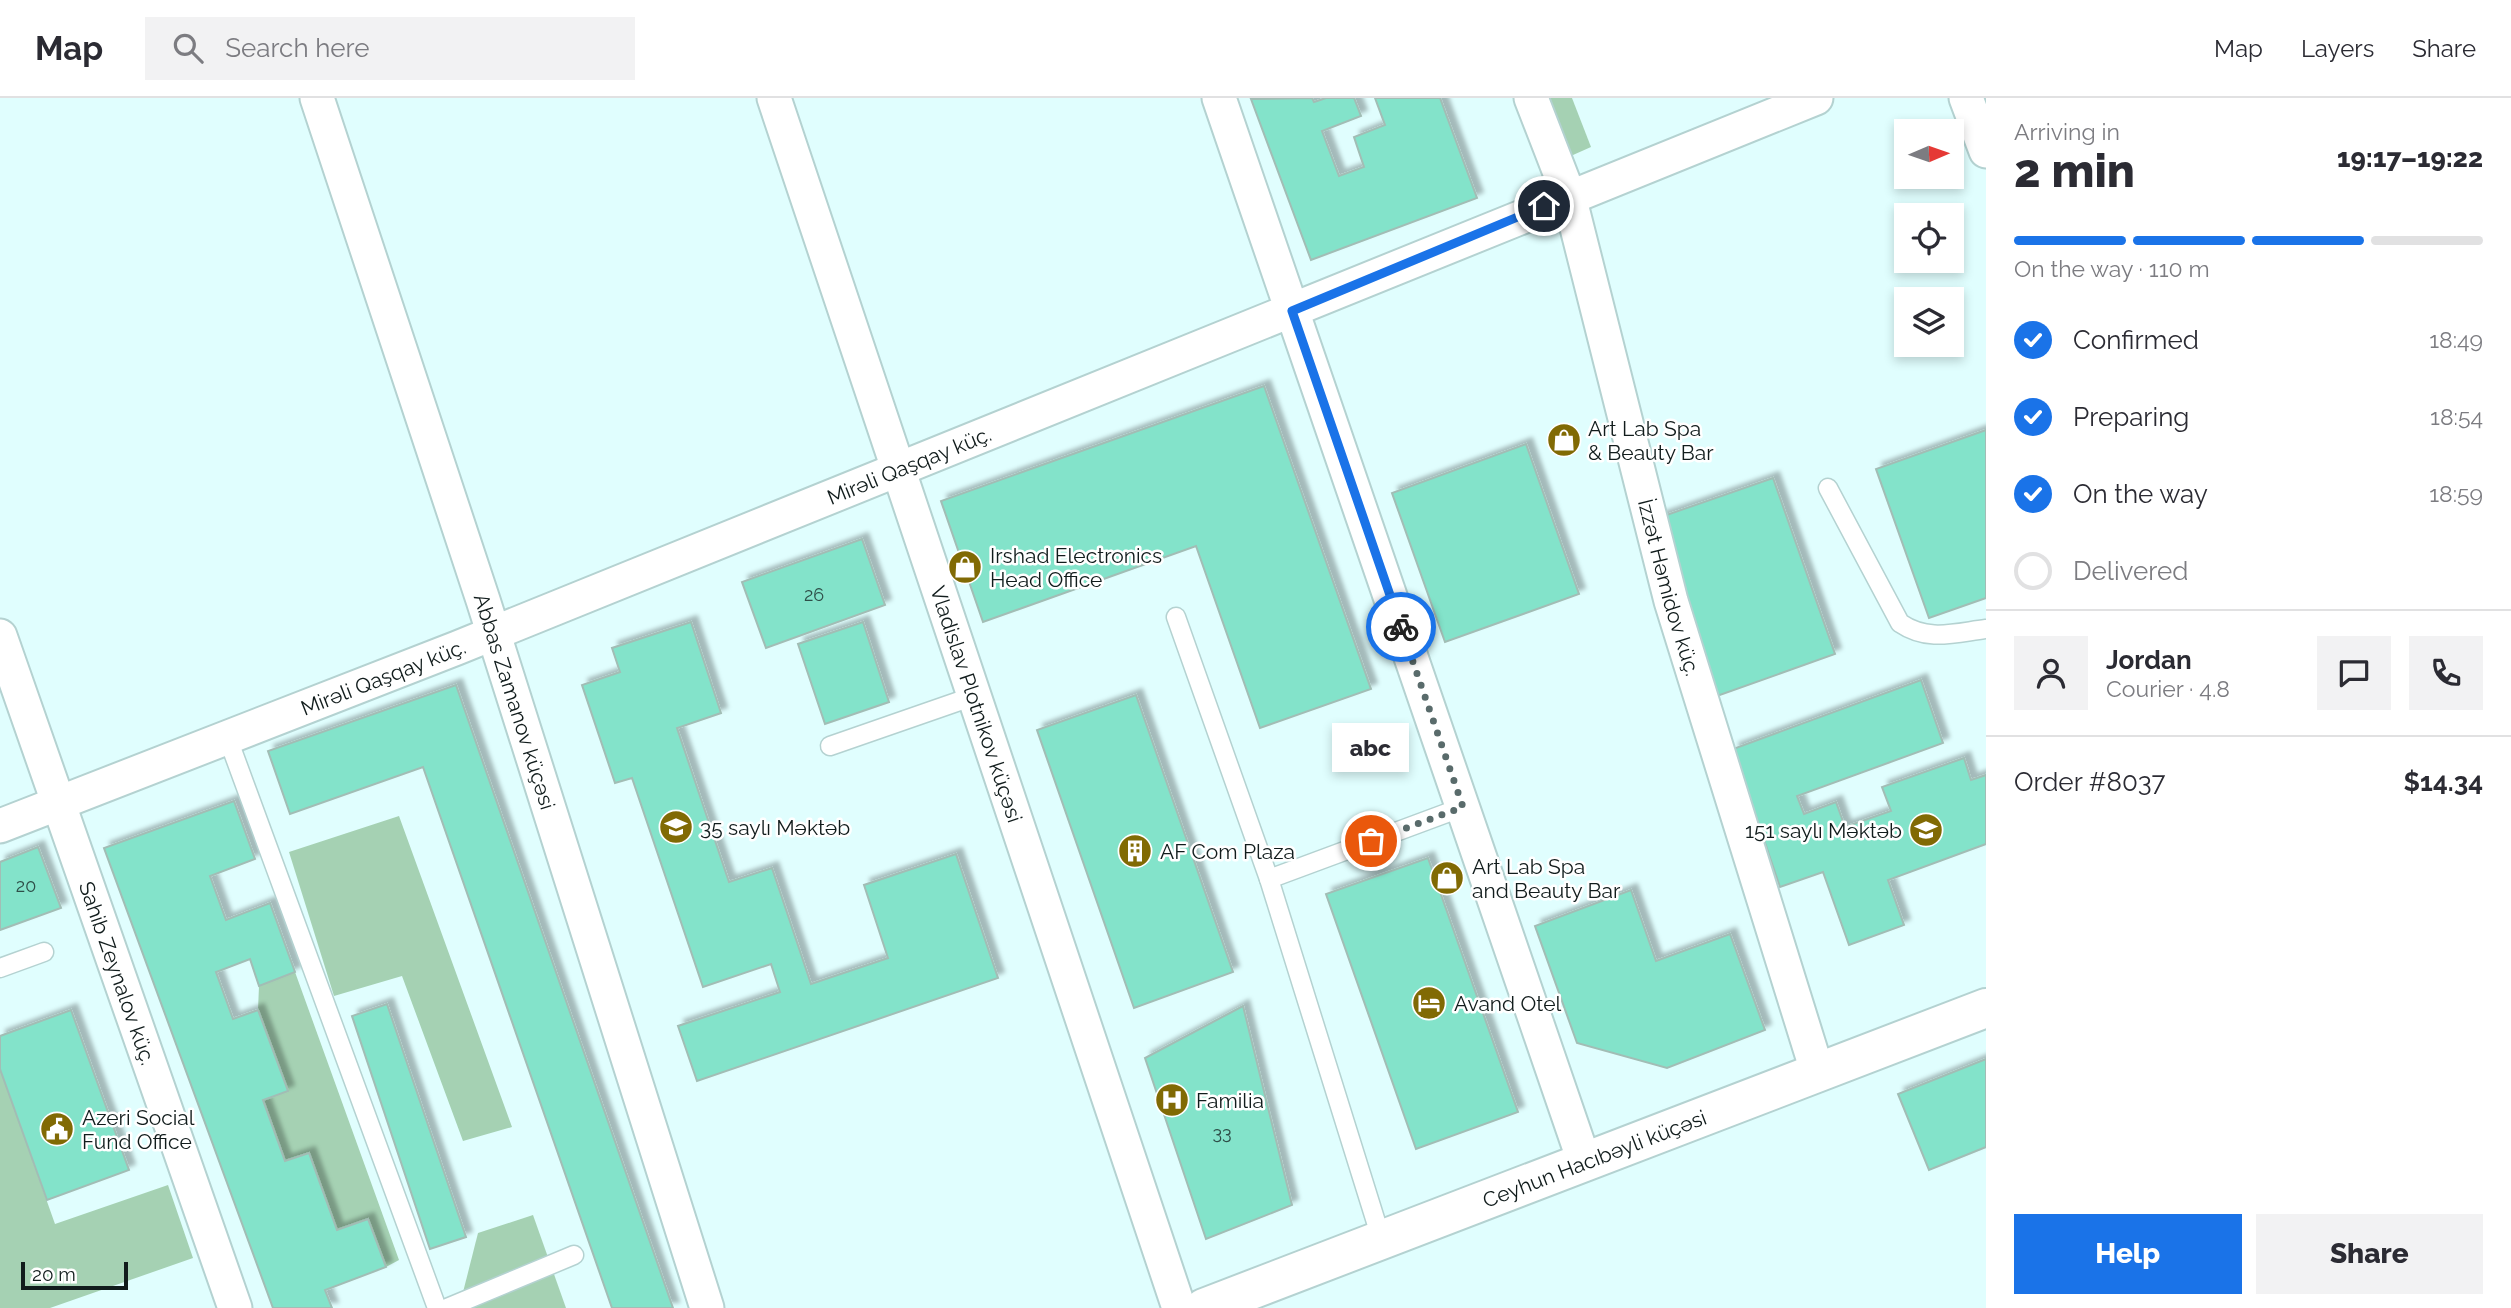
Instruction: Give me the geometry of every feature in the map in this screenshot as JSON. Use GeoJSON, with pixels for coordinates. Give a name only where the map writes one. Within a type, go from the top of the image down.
{"type":"FeatureCollection","features":[{"type":"Feature","properties":{"kind":"main road","name":"Ceyhun Hacıbəyli küçəsi"},"geometry":{"type":"LineString","coordinates":[[1204,1308],[1986,1008]]}},
{"type":"Feature","properties":{"kind":"street","name":"Abbas Zamanov küçəsi"},"geometry":{"type":"LineString","coordinates":[[317,98],[492,633],[707,1308]]}},
{"type":"Feature","properties":{"kind":"street","name":"Vladislav Plotnikov küçəsi"},"geometry":{"type":"LineString","coordinates":[[774,98],[1179,1308]]}},
{"type":"Feature","properties":{"kind":"street"},"geometry":{"type":"LineString","coordinates":[[1219,98],[1584,1161]]}},
{"type":"Feature","properties":{"kind":"street","name":"İzzət Həmidov küç."},"geometry":{"type":"LineString","coordinates":[[1531,98],[1569,196],[1671,601],[1818,1074]]}},
{"type":"Feature","properties":{"kind":"street","name":"Mirəli Qaşqay küç."},"geometry":{"type":"LineString","coordinates":[[0,825],[492,633],[1816,98]]}},
{"type":"Feature","properties":{"kind":"street"},"geometry":{"type":"LineString","coordinates":[[1966,98],[1986,151]]}},
{"type":"Feature","properties":{"kind":"street","name":"Sahib Zeynalov küç."},"geometry":{"type":"LineString","coordinates":[[0,636],[235,1308]]}},
{"type":"Feature","properties":{"kind":"lane"},"geometry":{"type":"LineString","coordinates":[[1828,488],[1900,623],[1916,634],[1947,635],[1986,629]]}},
{"type":"Feature","properties":{"kind":"lane"},"geometry":{"type":"LineString","coordinates":[[1176,617],[1269,879],[1381,1238]]}},
{"type":"Feature","properties":{"kind":"lane"},"geometry":{"type":"LineString","coordinates":[[830,746],[974,696]]}},
{"type":"Feature","properties":{"kind":"lane"},"geometry":{"type":"LineString","coordinates":[[227,736],[437,1308]]}},
{"type":"Feature","properties":{"kind":"lane"},"geometry":{"type":"LineString","coordinates":[[1269,879],[1463,807]]}},
{"type":"Feature","properties":{"kind":"lane"},"geometry":{"type":"LineString","coordinates":[[0,968],[44,952]]}},
{"type":"Feature","properties":{"kind":"lane"},"geometry":{"type":"LineString","coordinates":[[447,1308],[574,1255]]}},
{"type":"Feature","properties":{"kind":"green space"},"geometry":{"type":"Polygon","coordinates":[[[1531,98],[1572,98],[1591,147],[1555,163],[1531,98]]]}},
{"type":"Feature","properties":{"kind":"green space"},"geometry":{"type":"Polygon","coordinates":[[[399,816],[512,1127],[463,1141],[402,976],[334,996],[289,852],[399,816]]]}},
{"type":"Feature","properties":{"kind":"green space"},"geometry":{"type":"Polygon","coordinates":[[[295,972],[399,1260],[386,1267],[368,1219],[337,1230],[285,1161],[263,1100],[287,1091],[258,1010],[259,986],[295,972]]]}},
{"type":"Feature","properties":{"kind":"green space"},"geometry":{"type":"Polygon","coordinates":[[[0,1069],[55,1224],[168,1185],[193,1258],[50,1308],[0,1308],[0,1069]]]}},
{"type":"Feature","properties":{"kind":"green space"},"geometry":{"type":"Polygon","coordinates":[[[533,1215],[566,1308],[459,1308],[478,1233],[533,1215]]]}},
{"type":"Feature","properties":{"kind":"building"},"geometry":{"type":"Polygon","coordinates":[[[1312,98],[1314,102],[1326,98],[1354,98],[1361,116],[1322,131],[1339,176],[1364,167],[1354,137],[1385,125],[1375,98],[1440,98],[1477,198],[1311,260],[1251,99],[1312,98]]]}},
{"type":"Feature","properties":{"kind":"building"},"geometry":{"type":"Polygon","coordinates":[[[1264,386],[1371,689],[1260,728],[1196,546],[983,622],[941,501],[1264,386]]]}},
{"type":"Feature","properties":{"kind":"building"},"geometry":{"type":"Polygon","coordinates":[[[1986,430],[1986,598],[1929,618],[1876,469],[1986,430]]]}},
{"type":"Feature","properties":{"kind":"building"},"geometry":{"type":"Polygon","coordinates":[[[1526,444],[1579,594],[1445,642],[1392,493],[1526,444]]]}},
{"type":"Feature","properties":{"kind":"building"},"geometry":{"type":"Polygon","coordinates":[[[1773,478],[1835,654],[1717,696],[1655,519],[1773,478]]]}},
{"type":"Feature","properties":{"kind":"building"},"geometry":{"type":"Polygon","coordinates":[[[862,539],[885,605],[766,648],[742,582],[862,539]]]}},
{"type":"Feature","properties":{"kind":"building"},"geometry":{"type":"Polygon","coordinates":[[[691,622],[721,713],[677,728],[729,882],[772,868],[811,984],[888,958],[864,885],[956,854],[998,978],[697,1081],[678,1026],[780,992],[771,964],[703,987],[632,778],[615,783],[582,685],[620,672],[612,648],[691,622]]]}},
{"type":"Feature","properties":{"kind":"building"},"geometry":{"type":"Polygon","coordinates":[[[863,622],[889,702],[825,724],[798,644],[863,622]]]}},
{"type":"Feature","properties":{"kind":"building"},"geometry":{"type":"Polygon","coordinates":[[[1921,680],[1943,743],[1797,796],[1804,814],[1836,802],[1845,827],[1891,811],[1882,787],[1964,758],[1971,780],[1986,775],[1986,844],[1888,880],[1904,925],[1849,945],[1823,872],[1780,887],[1733,749],[1921,680]]]}},
{"type":"Feature","properties":{"kind":"building"},"geometry":{"type":"Polygon","coordinates":[[[456,685],[673,1308],[612,1308],[423,767],[290,814],[268,751],[456,685]]]}},
{"type":"Feature","properties":{"kind":"building","name":"AF Com Plaza"},"geometry":{"type":"Polygon","coordinates":[[[1136,695],[1233,972],[1134,1008],[1037,730],[1136,695]]]}},
{"type":"Feature","properties":{"kind":"building"},"geometry":{"type":"Polygon","coordinates":[[[234,801],[255,859],[210,876],[226,920],[270,903],[295,972],[259,986],[250,959],[216,972],[233,1019],[258,1010],[288,1091],[263,1100],[285,1161],[309,1153],[337,1230],[368,1219],[386,1267],[325,1290],[332,1308],[273,1308],[104,848],[234,801]]]}},
{"type":"Feature","properties":{"kind":"building"},"geometry":{"type":"Polygon","coordinates":[[[38,847],[61,908],[0,930],[0,862],[38,847]]]}},
{"type":"Feature","properties":{"kind":"building"},"geometry":{"type":"Polygon","coordinates":[[[1428,858],[1518,1112],[1416,1149],[1326,894],[1428,858]]]}},
{"type":"Feature","properties":{"kind":"building"},"geometry":{"type":"Polygon","coordinates":[[[1631,890],[1656,961],[1730,934],[1765,1030],[1667,1068],[1577,1043],[1535,926],[1631,890]]]}},
{"type":"Feature","properties":{"kind":"building"},"geometry":{"type":"Polygon","coordinates":[[[387,1004],[466,1237],[430,1249],[352,1016],[387,1004]]]}},
{"type":"Feature","properties":{"kind":"building"},"geometry":{"type":"Polygon","coordinates":[[[1243,1006],[1292,1205],[1206,1239],[1145,1058],[1243,1006]]]}},
{"type":"Feature","properties":{"kind":"building"},"geometry":{"type":"Polygon","coordinates":[[[71,1010],[129,1170],[47,1200],[0,1069],[0,1036],[71,1010]]]}},
{"type":"Feature","properties":{"kind":"building"},"geometry":{"type":"Polygon","coordinates":[[[1986,1059],[1986,1147],[1929,1170],[1898,1094],[1986,1059]]]}},
{"type":"Feature","properties":{"kind":"way so far"},"geometry":{"type":"LineString","coordinates":[[1371,841],[1463,807],[1401,627]]}},
{"type":"Feature","properties":{"kind":"place","name":"Art Lab Spa & Beauty Bar"},"geometry":{"type":"Point","coordinates":[1564,440]}},
{"type":"Feature","properties":{"kind":"place","name":"Irshad Electronics Head Office"},"geometry":{"type":"Point","coordinates":[965,567]}},
{"type":"Feature","properties":{"kind":"place","name":"35 saylı Məktəb"},"geometry":{"type":"Point","coordinates":[676,827]}},
{"type":"Feature","properties":{"kind":"place","name":"151 saylı Məktəb"},"geometry":{"type":"Point","coordinates":[1926,830]}},
{"type":"Feature","properties":{"kind":"place","name":"abc"},"geometry":{"type":"Point","coordinates":[1371,841]}},
{"type":"Feature","properties":{"kind":"place","name":"AF Com Plaza"},"geometry":{"type":"Point","coordinates":[1135,851]}},
{"type":"Feature","properties":{"kind":"place","name":"Art Lab Spa and Beauty Bar"},"geometry":{"type":"Point","coordinates":[1447,878]}},
{"type":"Feature","properties":{"kind":"place","name":"Avand Otel"},"geometry":{"type":"Point","coordinates":[1429,1003]}},
{"type":"Feature","properties":{"kind":"place","name":"Familia"},"geometry":{"type":"Point","coordinates":[1172,1100]}},
{"type":"Feature","properties":{"kind":"place","name":"Azeri Social Fund Office"},"geometry":{"type":"Point","coordinates":[57,1129]}},
{"type":"Feature","properties":{"kind":"route"},"geometry":{"type":"LineString","coordinates":[[1401,627],[1292,311],[1544,206]]}}]}
